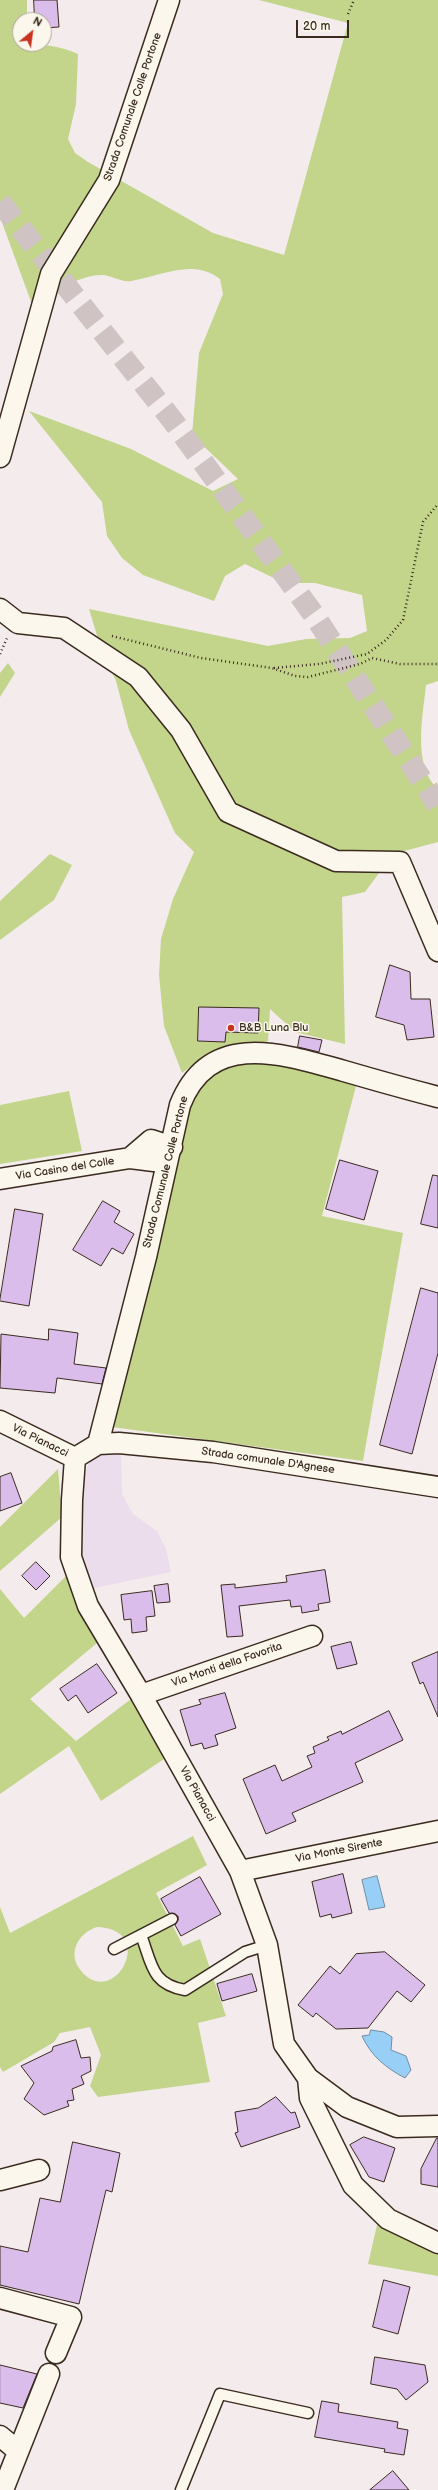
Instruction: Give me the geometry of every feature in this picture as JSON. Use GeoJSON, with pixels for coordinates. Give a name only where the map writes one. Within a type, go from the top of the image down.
{"type":"FeatureCollection","features":[{"type":"Feature","properties":{"kind":"street","name":"Strada Comunale Colle Portone"},"geometry":{"type":"LineString","coordinates":[[0,457],[51,274],[109,180],[169,0]]}},
{"type":"Feature","properties":{"kind":"street"},"geometry":{"type":"LineString","coordinates":[[0,609],[18,623],[64,628],[138,677],[181,730],[228,812],[336,861],[400,862],[438,951]]}},
{"type":"Feature","properties":{"kind":"street","name":"Strada Comunale Colle Portone"},"geometry":{"type":"LineString","coordinates":[[98,1444],[107,1414],[172,1147],[180,1105],[187,1088],[198,1074],[222,1059],[245,1053],[278,1054],[438,1097]]}},
{"type":"Feature","properties":{"kind":"street","name":"Via Casino del Colle"},"geometry":{"type":"LineString","coordinates":[[0,1179],[130,1158],[151,1140],[172,1147]]}},
{"type":"Feature","properties":{"kind":"street","name":"Via Pianacci"},"geometry":{"type":"LineString","coordinates":[[0,1421],[75,1458],[72,1500],[71,1557],[88,1606],[141,1695],[240,1871],[267,1945],[284,2044],[308,2078],[347,2107],[397,2127],[438,2126]]}},
{"type":"Feature","properties":{"kind":"street","name":"Strada comunale D'Agnese"},"geometry":{"type":"LineString","coordinates":[[98,1444],[119,1443],[213,1452],[438,1487]]}},
{"type":"Feature","properties":{"kind":"street"},"geometry":{"type":"LineString","coordinates":[[75,1458],[98,1444]]}},
{"type":"Feature","properties":{"kind":"street","name":"Via Monti della Favorita"},"geometry":{"type":"LineString","coordinates":[[141,1695],[312,1636]]}},
{"type":"Feature","properties":{"kind":"street","name":"Via Monte Sirente"},"geometry":{"type":"LineString","coordinates":[[240,1871],[438,1831]]}},
{"type":"Feature","properties":{"kind":"street"},"geometry":{"type":"LineString","coordinates":[[308,2078],[310,2098],[353,2185],[388,2219],[438,2243]]}},
{"type":"Feature","properties":{"kind":"street"},"geometry":{"type":"LineString","coordinates":[[0,2180],[39,2170]]}},
{"type":"Feature","properties":{"kind":"street"},"geometry":{"type":"LineString","coordinates":[[0,2298],[71,2317],[56,2353]]}},
{"type":"Feature","properties":{"kind":"street"},"geometry":{"type":"LineString","coordinates":[[3,2490],[49,2374]]}},
{"type":"Feature","properties":{"kind":"street"},"geometry":{"type":"LineString","coordinates":[[0,2436],[18,2451]]}},
{"type":"Feature","properties":{"kind":"lane"},"geometry":{"type":"LineString","coordinates":[[114,1949],[172,1919]]}},
{"type":"Feature","properties":{"kind":"lane"},"geometry":{"type":"LineString","coordinates":[[141,1935],[159,1980],[170,1987],[185,1990],[245,1952],[267,1945]]}},
{"type":"Feature","properties":{"kind":"lane"},"geometry":{"type":"LineString","coordinates":[[181,2490],[220,2394],[308,2413]]}},
{"type":"Feature","properties":{"kind":"path"},"geometry":{"type":"LineString","coordinates":[[348,14],[354,0]]}},
{"type":"Feature","properties":{"kind":"path"},"geometry":{"type":"LineString","coordinates":[[272,668],[319,664],[367,654],[386,640],[403,620],[423,522],[438,504]]}},
{"type":"Feature","properties":{"kind":"path"},"geometry":{"type":"LineString","coordinates":[[109,635],[201,658],[272,668],[295,676],[308,677],[360,664],[372,658],[400,664],[438,664]]}},
{"type":"Feature","properties":{"kind":"shaded area"},"geometry":{"type":"Polygon","coordinates":[[[121,1450],[122,1494],[133,1514],[157,1531],[166,1549],[171,1572],[94,1588],[80,1548],[80,1506],[83,1479],[88,1465],[96,1454],[121,1450]]]}},
{"type":"Feature","properties":{"kind":"green space"},"geometry":{"type":"Polygon","coordinates":[[[0,0],[27,0],[27,12],[12,12],[12,52],[52,52],[52,47],[78,54],[76,104],[68,139],[75,153],[88,162],[213,233],[284,255],[348,23],[259,0],[438,0],[438,681],[426,685],[421,740],[425,767],[430,779],[438,789],[438,842],[393,854],[365,892],[342,897],[345,1044],[295,1032],[270,1009],[268,1041],[265,1043],[239,1045],[220,1050],[203,1058],[182,1073],[164,1026],[159,975],[161,939],[173,899],[194,852],[175,833],[129,730],[116,681],[99,642],[89,609],[268,646],[306,639],[350,638],[367,631],[362,595],[315,583],[284,583],[245,564],[225,576],[214,601],[143,575],[122,558],[107,536],[102,502],[29,411],[131,449],[213,491],[238,479],[192,435],[199,353],[223,294],[220,279],[210,273],[188,269],[177,270],[131,281],[120,280],[105,275],[93,276],[65,286],[33,307],[0,217],[0,0]]]}},
{"type":"Feature","properties":{"kind":"green space"},"geometry":{"type":"Polygon","coordinates":[[[8,663],[15,673],[0,697],[0,673],[8,663]]]}},
{"type":"Feature","properties":{"kind":"green space"},"geometry":{"type":"Polygon","coordinates":[[[50,854],[72,865],[54,900],[0,940],[0,901],[50,854]]]}},
{"type":"Feature","properties":{"kind":"green space"},"geometry":{"type":"Polygon","coordinates":[[[269,1059],[357,1082],[322,1216],[403,1233],[363,1461],[112,1427],[188,1103],[199,1082],[243,1060],[269,1059]]]}},
{"type":"Feature","properties":{"kind":"green space"},"geometry":{"type":"Polygon","coordinates":[[[69,1091],[82,1151],[0,1164],[0,1105],[69,1091]]]}},
{"type":"Feature","properties":{"kind":"green space"},"geometry":{"type":"Polygon","coordinates":[[[58,1469],[62,1517],[0,1571],[0,1527],[58,1469]]]}},
{"type":"Feature","properties":{"kind":"green space"},"geometry":{"type":"Polygon","coordinates":[[[66,1576],[97,1643],[30,1699],[76,1741],[131,1699],[167,1757],[101,1801],[69,1746],[0,1794],[0,1589],[24,1618],[66,1576]]]}},
{"type":"Feature","properties":{"kind":"green space"},"geometry":{"type":"Polygon","coordinates":[[[193,1836],[207,1865],[156,1893],[183,1946],[200,1939],[226,2016],[198,2023],[210,2082],[98,2097],[90,2086],[101,2055],[90,2027],[60,2033],[54,2042],[3,2072],[0,2067],[0,1907],[10,1933],[193,1836]],[[97,1927],[84,1934],[76,1945],[75,1958],[77,1965],[82,1972],[95,1981],[107,1981],[117,1975],[125,1964],[128,1952],[125,1940],[115,1931],[97,1927]]]}},
{"type":"Feature","properties":{"kind":"green space"},"geometry":{"type":"Polygon","coordinates":[[[378,2221],[438,2247],[438,2276],[368,2264],[378,2221]]]}},
{"type":"Feature","properties":{"kind":"water"},"geometry":{"type":"Polygon","coordinates":[[[377,1876],[385,1907],[369,1910],[362,1880],[377,1876]]]}},
{"type":"Feature","properties":{"kind":"water"},"geometry":{"type":"Polygon","coordinates":[[[371,2030],[384,2032],[392,2037],[391,2050],[406,2056],[411,2070],[405,2078],[385,2066],[370,2050],[362,2036],[369,2035],[371,2030]]]}},
{"type":"Feature","properties":{"kind":"building"},"geometry":{"type":"Polygon","coordinates":[[[34,0],[57,0],[59,27],[52,27],[52,12],[35,12],[34,0]]]}},
{"type":"Feature","properties":{"kind":"building"},"geometry":{"type":"Polygon","coordinates":[[[390,965],[410,972],[411,999],[430,999],[434,1037],[407,1040],[404,1025],[376,1017],[390,965]]]}},
{"type":"Feature","properties":{"kind":"building"},"geometry":{"type":"Polygon","coordinates":[[[199,1007],[259,1008],[258,1033],[226,1032],[225,1042],[198,1041],[199,1007]]]}},
{"type":"Feature","properties":{"kind":"building"},"geometry":{"type":"Polygon","coordinates":[[[300,1036],[322,1040],[319,1052],[298,1047],[300,1036]]]}},
{"type":"Feature","properties":{"kind":"building"},"geometry":{"type":"Polygon","coordinates":[[[340,1160],[378,1171],[364,1220],[326,1209],[340,1160]]]}},
{"type":"Feature","properties":{"kind":"building"},"geometry":{"type":"Polygon","coordinates":[[[433,1175],[438,1176],[438,1228],[421,1224],[433,1175]]]}},
{"type":"Feature","properties":{"kind":"building"},"geometry":{"type":"Polygon","coordinates":[[[103,1201],[120,1211],[114,1222],[134,1234],[123,1254],[112,1248],[101,1266],[73,1250],[103,1201]]]}},
{"type":"Feature","properties":{"kind":"building"},"geometry":{"type":"Polygon","coordinates":[[[15,1209],[43,1214],[29,1306],[0,1301],[15,1209]]]}},
{"type":"Feature","properties":{"kind":"building"},"geometry":{"type":"Polygon","coordinates":[[[421,1288],[438,1293],[438,1353],[412,1454],[380,1445],[421,1288]]]}},
{"type":"Feature","properties":{"kind":"building"},"geometry":{"type":"Polygon","coordinates":[[[49,1329],[78,1333],[74,1364],[106,1368],[102,1384],[57,1378],[55,1393],[0,1388],[1,1334],[48,1340],[49,1329]]]}},
{"type":"Feature","properties":{"kind":"building"},"geometry":{"type":"Polygon","coordinates":[[[11,1473],[22,1503],[0,1511],[0,1477],[11,1473]]]}},
{"type":"Feature","properties":{"kind":"building"},"geometry":{"type":"Polygon","coordinates":[[[36,1562],[50,1576],[36,1590],[22,1576],[36,1562]]]}},
{"type":"Feature","properties":{"kind":"building"},"geometry":{"type":"Polygon","coordinates":[[[325,1570],[330,1602],[318,1604],[319,1610],[302,1613],[301,1606],[291,1607],[290,1600],[239,1606],[243,1636],[227,1637],[221,1585],[235,1584],[235,1588],[287,1582],[286,1576],[325,1570]]]}},
{"type":"Feature","properties":{"kind":"building"},"geometry":{"type":"Polygon","coordinates":[[[168,1584],[170,1602],[157,1603],[154,1586],[168,1584]]]}},
{"type":"Feature","properties":{"kind":"building"},"geometry":{"type":"Polygon","coordinates":[[[152,1591],[155,1616],[146,1617],[147,1631],[132,1633],[131,1619],[124,1620],[121,1595],[152,1591]]]}},
{"type":"Feature","properties":{"kind":"building"},"geometry":{"type":"Polygon","coordinates":[[[351,1642],[357,1664],[337,1669],[331,1647],[351,1642]]]}},
{"type":"Feature","properties":{"kind":"building"},"geometry":{"type":"Polygon","coordinates":[[[438,1652],[438,1717],[423,1682],[420,1684],[412,1663],[438,1652]]]}},
{"type":"Feature","properties":{"kind":"building"},"geometry":{"type":"Polygon","coordinates":[[[97,1664],[117,1693],[88,1713],[76,1695],[68,1701],[60,1689],[97,1664]]]}},
{"type":"Feature","properties":{"kind":"building"},"geometry":{"type":"Polygon","coordinates":[[[225,1693],[236,1728],[215,1735],[218,1745],[204,1749],[202,1743],[191,1746],[180,1710],[201,1704],[199,1700],[225,1693]]]}},
{"type":"Feature","properties":{"kind":"building"},"geometry":{"type":"Polygon","coordinates":[[[389,1711],[403,1740],[355,1763],[363,1782],[292,1813],[296,1821],[266,1834],[243,1779],[275,1765],[282,1781],[312,1767],[307,1756],[315,1753],[313,1747],[329,1740],[327,1737],[341,1731],[342,1734],[389,1711]]]}},
{"type":"Feature","properties":{"kind":"building"},"geometry":{"type":"Polygon","coordinates":[[[343,1874],[352,1913],[332,1918],[331,1914],[320,1917],[312,1882],[343,1874]]]}},
{"type":"Feature","properties":{"kind":"building"},"geometry":{"type":"Polygon","coordinates":[[[200,1877],[221,1914],[181,1936],[175,1925],[178,1920],[178,1916],[169,1913],[161,1899],[200,1877]]]}},
{"type":"Feature","properties":{"kind":"building"},"geometry":{"type":"Polygon","coordinates":[[[385,1952],[425,1985],[411,2002],[397,1991],[368,2028],[336,2029],[316,2013],[313,2017],[298,2005],[330,1966],[340,1974],[356,1954],[385,1952]]]}},
{"type":"Feature","properties":{"kind":"building"},"geometry":{"type":"Polygon","coordinates":[[[252,1974],[257,1991],[222,2001],[217,1984],[252,1974]]]}},
{"type":"Feature","properties":{"kind":"building"},"geometry":{"type":"Polygon","coordinates":[[[76,2040],[81,2058],[90,2057],[91,2071],[81,2076],[84,2084],[72,2089],[74,2100],[67,2101],[69,2106],[44,2115],[24,2099],[34,2083],[21,2066],[52,2051],[53,2047],[76,2040]]]}},
{"type":"Feature","properties":{"kind":"building"},"geometry":{"type":"Polygon","coordinates":[[[276,2097],[291,2113],[295,2112],[300,2127],[241,2147],[235,2133],[238,2132],[235,2112],[258,2108],[276,2097]]]}},
{"type":"Feature","properties":{"kind":"building"},"geometry":{"type":"Polygon","coordinates":[[[364,2137],[395,2148],[384,2182],[369,2177],[350,2145],[364,2137]]]}},
{"type":"Feature","properties":{"kind":"building"},"geometry":{"type":"Polygon","coordinates":[[[437,2138],[438,2187],[421,2184],[421,2169],[437,2138]]]}},
{"type":"Feature","properties":{"kind":"building"},"geometry":{"type":"Polygon","coordinates":[[[73,2142],[120,2153],[112,2192],[106,2190],[79,2304],[0,2285],[0,2246],[28,2252],[40,2198],[60,2202],[73,2142]]]}},
{"type":"Feature","properties":{"kind":"building"},"geometry":{"type":"Polygon","coordinates":[[[384,2280],[410,2287],[398,2334],[373,2327],[384,2280]]]}},
{"type":"Feature","properties":{"kind":"building"},"geometry":{"type":"Polygon","coordinates":[[[375,2357],[425,2365],[428,2382],[406,2400],[397,2389],[371,2384],[375,2357]]]}},
{"type":"Feature","properties":{"kind":"building"},"geometry":{"type":"Polygon","coordinates":[[[0,2365],[37,2374],[23,2408],[0,2403],[0,2365]]]}},
{"type":"Feature","properties":{"kind":"building"},"geometry":{"type":"Polygon","coordinates":[[[322,2401],[339,2404],[338,2412],[398,2422],[397,2428],[408,2430],[404,2455],[384,2452],[385,2449],[315,2437],[322,2401]]]}},
{"type":"Feature","properties":{"kind":"building"},"geometry":{"type":"Polygon","coordinates":[[[393,2471],[409,2490],[370,2490],[393,2471]]]}},
{"type":"Feature","properties":{"kind":"tunnel"},"geometry":{"type":"LineString","coordinates":[[0,202],[173,421],[314,615],[438,805]]}},
{"type":"Feature","properties":{"kind":"place","name":"B&B Luna Blu"},"geometry":{"type":"Point","coordinates":[231,1028]}}]}
